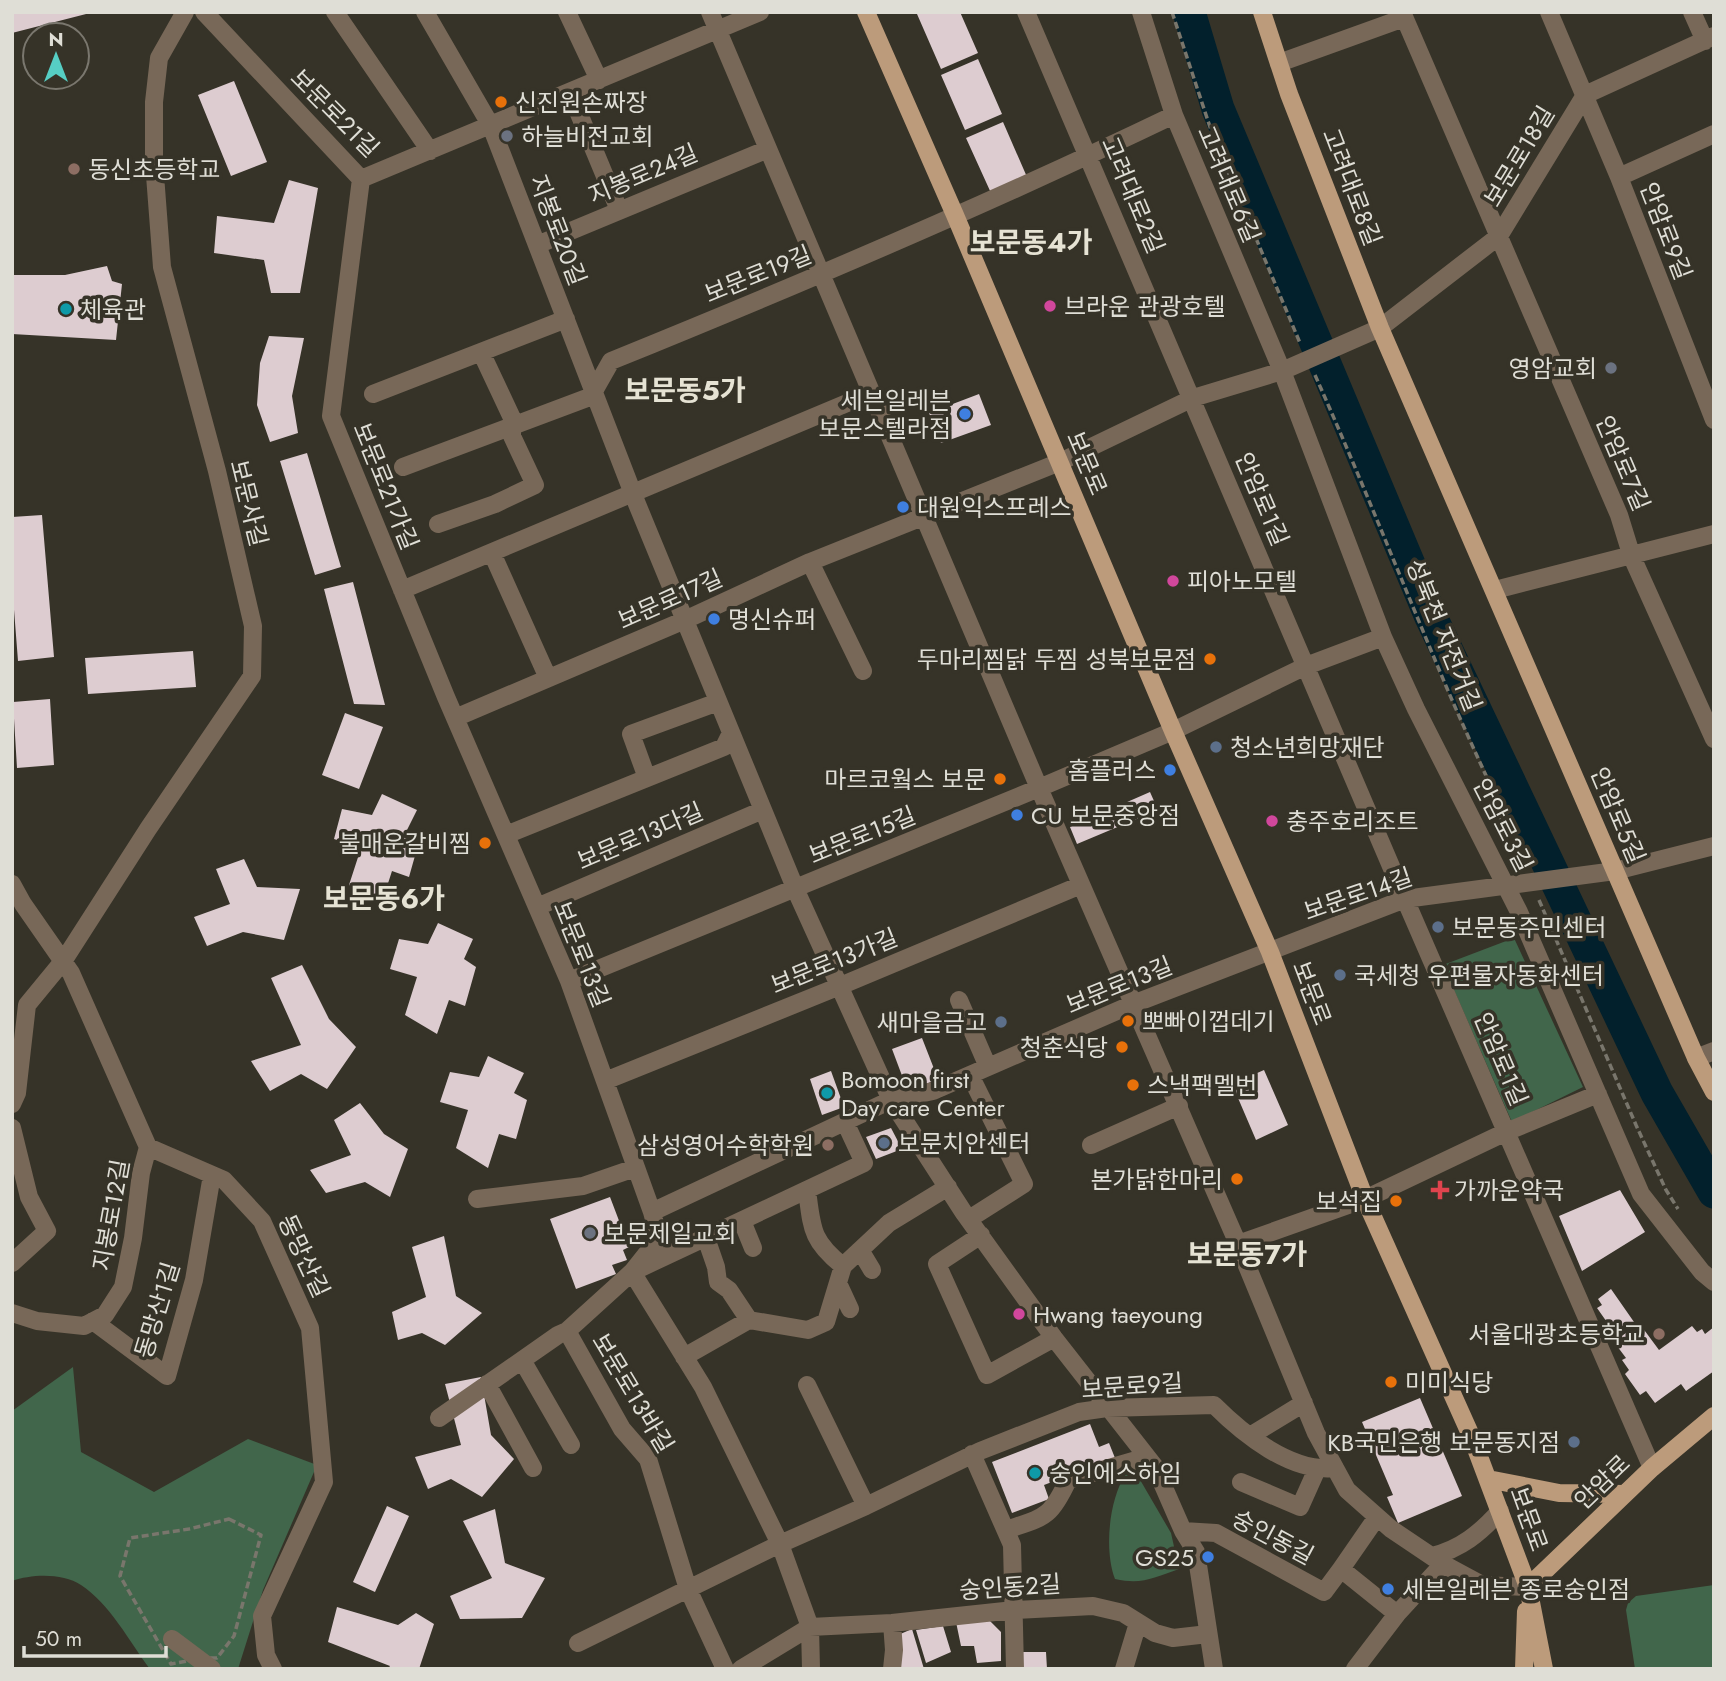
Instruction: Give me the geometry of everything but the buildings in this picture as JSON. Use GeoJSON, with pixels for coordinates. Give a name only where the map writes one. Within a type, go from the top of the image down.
{"type":"FeatureCollection","features":[{"type":"Feature","properties":{"kind":"main road","name":"보문로"},"geometry":{"type":"LineString","coordinates":[[866,12],[1270,952],[1364,1199],[1472,1438],[1528,1587],[1544,1669]]}},
{"type":"Feature","properties":{"kind":"main road","name":"고려대로8길"},"geometry":{"type":"LineString","coordinates":[[1262,12],[1289,94],[1380,328]]}},
{"type":"Feature","properties":{"kind":"main road","name":"안암로5길"},"geometry":{"type":"LineString","coordinates":[[1380,328],[1696,1058],[1714,1092]]}},
{"type":"Feature","properties":{"kind":"main road","name":"안암로"},"geometry":{"type":"LineString","coordinates":[[1528,1587],[1652,1468],[1714,1416]]}},
{"type":"Feature","properties":{"kind":"main road"},"geometry":{"type":"LineString","coordinates":[[1488,1479],[1559,1493],[1624,1494]]}},
{"type":"Feature","properties":{"kind":"main road","name":"보문로"},"geometry":{"type":"LineString","coordinates":[[1524,1669],[1528,1587]]}},
{"type":"Feature","properties":{"kind":"street","name":"보문사길"},"geometry":{"type":"LineString","coordinates":[[64,960],[252,676],[253,626],[217,471],[162,267],[154,162],[155,102],[159,58],[185,12]]}},
{"type":"Feature","properties":{"kind":"street","name":"보문로21길"},"geometry":{"type":"LineString","coordinates":[[204,12],[361,179],[760,12]]}},
{"type":"Feature","properties":{"kind":"street"},"geometry":{"type":"LineString","coordinates":[[335,12],[430,151]]}},
{"type":"Feature","properties":{"kind":"street","name":"지봉로20길"},"geometry":{"type":"LineString","coordinates":[[425,12],[491,126],[633,494],[685,620]]}},
{"type":"Feature","properties":{"kind":"street"},"geometry":{"type":"LineString","coordinates":[[567,12],[599,80]]}},
{"type":"Feature","properties":{"kind":"street"},"geometry":{"type":"LineString","coordinates":[[710,12],[1039,788],[1238,1244],[1316,1433],[1326,1468],[1391,1530],[1438,1560],[1482,1585],[1528,1587]]}},
{"type":"Feature","properties":{"kind":"street","name":"고려대로2길"},"geometry":{"type":"LineString","coordinates":[[1026,12],[1193,398]]}},
{"type":"Feature","properties":{"kind":"street","name":"고려대로6길"},"geometry":{"type":"LineString","coordinates":[[1141,12],[1174,115],[1282,371]]}},
{"type":"Feature","properties":{"kind":"street","name":"안암로9길"},"geometry":{"type":"LineString","coordinates":[[1549,12],[1619,177],[1714,420]]}},
{"type":"Feature","properties":{"kind":"street"},"geometry":{"type":"LineString","coordinates":[[1692,12],[1709,38]]}},
{"type":"Feature","properties":{"kind":"street"},"geometry":{"type":"LineString","coordinates":[[1279,63],[1403,15]]}},
{"type":"Feature","properties":{"kind":"street","name":"안암로7길"},"geometry":{"type":"LineString","coordinates":[[1403,15],[1619,515],[1632,557],[1714,739]]}},
{"type":"Feature","properties":{"kind":"street","name":"보문로18길"},"geometry":{"type":"LineString","coordinates":[[1282,371],[1380,328],[1499,236],[1585,95],[1709,38]]}},
{"type":"Feature","properties":{"kind":"street"},"geometry":{"type":"LineString","coordinates":[[570,92],[619,210]]}},
{"type":"Feature","properties":{"kind":"street"},"geometry":{"type":"LineString","coordinates":[[955,215],[1174,115]]}},
{"type":"Feature","properties":{"kind":"street","name":"안암로9길"},"geometry":{"type":"LineString","coordinates":[[1619,177],[1714,134]]}},
{"type":"Feature","properties":{"kind":"street","name":"지봉로24길"},"geometry":{"type":"LineString","coordinates":[[537,245],[768,149]]}},
{"type":"Feature","properties":{"kind":"street","name":"보문로21가길"},"geometry":{"type":"LineString","coordinates":[[361,179],[331,416],[455,718]]}},
{"type":"Feature","properties":{"kind":"street","name":"보문로19길"},"geometry":{"type":"LineString","coordinates":[[594,393],[611,361],[821,275],[955,215]]}},
{"type":"Feature","properties":{"kind":"street","name":"지봉로20길"},"geometry":{"type":"LineString","coordinates":[[373,394],[566,319]]}},
{"type":"Feature","properties":{"kind":"street"},"geometry":{"type":"LineString","coordinates":[[438,524],[495,504],[535,485],[512,436],[512,418],[481,352]]}},
{"type":"Feature","properties":{"kind":"street"},"geometry":{"type":"LineString","coordinates":[[1060,462],[1193,398],[1282,371]]}},
{"type":"Feature","properties":{"kind":"street","name":"안암로3길"},"geometry":{"type":"LineString","coordinates":[[1282,371],[1383,637],[1416,709],[1519,912],[1641,1194],[1702,1272],[1714,1282]]}},
{"type":"Feature","properties":{"kind":"street"},"geometry":{"type":"LineString","coordinates":[[403,467],[594,393]]}},
{"type":"Feature","properties":{"kind":"street"},"geometry":{"type":"LineString","coordinates":[[402,590],[871,393]]}},
{"type":"Feature","properties":{"kind":"street","name":"안암로1길"},"geometry":{"type":"LineString","coordinates":[[1193,398],[1405,899],[1652,1468]]}},
{"type":"Feature","properties":{"kind":"street","name":"보문로17길"},"geometry":{"type":"LineString","coordinates":[[455,718],[685,620],[810,562],[1060,462]]}},
{"type":"Feature","properties":{"kind":"street"},"geometry":{"type":"LineString","coordinates":[[1495,590],[1714,534]]}},
{"type":"Feature","properties":{"kind":"street"},"geometry":{"type":"LineString","coordinates":[[492,552],[548,678]]}},
{"type":"Feature","properties":{"kind":"street"},"geometry":{"type":"LineString","coordinates":[[810,562],[863,671]]}},
{"type":"Feature","properties":{"kind":"street"},"geometry":{"type":"LineString","coordinates":[[685,620],[796,888],[891,1100],[969,1219],[1054,1338],[1155,1467],[1183,1531],[1196,1552],[1214,1669]]}},
{"type":"Feature","properties":{"kind":"street"},"geometry":{"type":"LineString","coordinates":[[1173,731],[1306,666],[1383,637]]}},
{"type":"Feature","properties":{"kind":"street","name":"보문로13다길"},"geometry":{"type":"LineString","coordinates":[[647,778],[631,734],[719,702]]}},
{"type":"Feature","properties":{"kind":"street","name":"보문로13길"},"geometry":{"type":"LineString","coordinates":[[455,718],[569,981],[659,1238],[632,1272],[567,1331]]}},
{"type":"Feature","properties":{"kind":"street","name":"보문로15길"},"geometry":{"type":"LineString","coordinates":[[569,981],[1173,731]]}},
{"type":"Feature","properties":{"kind":"street","name":"보문로13다길"},"geometry":{"type":"LineString","coordinates":[[506,835],[724,747],[731,733]]}},
{"type":"Feature","properties":{"kind":"street","name":"보문로13다길"},"geometry":{"type":"LineString","coordinates":[[537,908],[763,810]]}},
{"type":"Feature","properties":{"kind":"street"},"geometry":{"type":"LineString","coordinates":[[1615,871],[1714,846]]}},
{"type":"Feature","properties":{"kind":"street","name":"보문로14길"},"geometry":{"type":"LineString","coordinates":[[1270,952],[1405,899],[1615,871]]}},
{"type":"Feature","properties":{"kind":"street"},"geometry":{"type":"LineString","coordinates":[[12,884],[18,907],[64,960],[148,1147]]}},
{"type":"Feature","properties":{"kind":"street","name":"보문로13가길"},"geometry":{"type":"LineString","coordinates":[[605,1081],[1081,885]]}},
{"type":"Feature","properties":{"kind":"street","name":"보문로13길"},"geometry":{"type":"LineString","coordinates":[[652,1212],[891,1100],[933,1091],[1133,1004],[1270,952]]}},
{"type":"Feature","properties":{"kind":"street"},"geometry":{"type":"LineString","coordinates":[[12,1104],[17,1093],[27,1005],[64,960]]}},
{"type":"Feature","properties":{"kind":"street"},"geometry":{"type":"LineString","coordinates":[[959,1000],[988,1067]]}},
{"type":"Feature","properties":{"kind":"street"},"geometry":{"type":"LineString","coordinates":[[12,1028],[23,1044]]}},
{"type":"Feature","properties":{"kind":"street"},"geometry":{"type":"LineString","coordinates":[[1696,1058],[1714,1051]]}},
{"type":"Feature","properties":{"kind":"street"},"geometry":{"type":"LineString","coordinates":[[969,1219],[1024,1184],[970,1074]]}},
{"type":"Feature","properties":{"kind":"street"},"geometry":{"type":"LineString","coordinates":[[1238,1244],[1364,1199],[1506,1132],[1598,1094]]}},
{"type":"Feature","properties":{"kind":"street"},"geometry":{"type":"LineString","coordinates":[[1091,1145],[1179,1106]]}},
{"type":"Feature","properties":{"kind":"street","name":"보문로13길"},"geometry":{"type":"LineString","coordinates":[[632,1272],[864,1163],[845,1122]]}},
{"type":"Feature","properties":{"kind":"street"},"geometry":{"type":"LineString","coordinates":[[12,1128],[29,1196],[47,1231],[12,1263]]}},
{"type":"Feature","properties":{"kind":"street","name":"동망산길"},"geometry":{"type":"LineString","coordinates":[[148,1147],[224,1181],[262,1220],[310,1328],[324,1482],[262,1616],[266,1655],[273,1669]]}},
{"type":"Feature","properties":{"kind":"street","name":"지봉로12길"},"geometry":{"type":"LineString","coordinates":[[93,1321],[104,1315],[123,1287],[133,1238],[141,1173],[148,1147]]}},
{"type":"Feature","properties":{"kind":"street"},"geometry":{"type":"LineString","coordinates":[[477,1199],[583,1186],[635,1168]]}},
{"type":"Feature","properties":{"kind":"street","name":"동망산1길"},"geometry":{"type":"LineString","coordinates":[[93,1321],[167,1376],[194,1280],[212,1175]]}},
{"type":"Feature","properties":{"kind":"street"},"geometry":{"type":"LineString","coordinates":[[684,1357],[749,1320],[808,1330],[826,1322],[843,1266],[889,1223],[948,1187]]}},
{"type":"Feature","properties":{"kind":"street"},"geometry":{"type":"LineString","coordinates":[[807,1190],[812,1231],[826,1252],[843,1266]]}},
{"type":"Feature","properties":{"kind":"street"},"geometry":{"type":"LineString","coordinates":[[742,1220],[753,1248]]}},
{"type":"Feature","properties":{"kind":"street"},"geometry":{"type":"LineString","coordinates":[[981,1235],[937,1264],[987,1375],[1054,1338]]}},
{"type":"Feature","properties":{"kind":"street"},"geometry":{"type":"LineString","coordinates":[[706,1238],[718,1282],[729,1290],[749,1320]]}},
{"type":"Feature","properties":{"kind":"street"},"geometry":{"type":"LineString","coordinates":[[860,1250],[872,1270]]}},
{"type":"Feature","properties":{"kind":"street"},"geometry":{"type":"LineString","coordinates":[[632,1272],[703,1387],[780,1544],[810,1627],[811,1669]]}},
{"type":"Feature","properties":{"kind":"street"},"geometry":{"type":"LineString","coordinates":[[838,1283],[850,1309]]}},
{"type":"Feature","properties":{"kind":"street"},"geometry":{"type":"LineString","coordinates":[[12,1313],[37,1321],[84,1326],[93,1321]]}},
{"type":"Feature","properties":{"kind":"street","name":"보문로13바길"},"geometry":{"type":"LineString","coordinates":[[439,1418],[567,1331],[622,1429],[649,1459],[688,1589]]}},
{"type":"Feature","properties":{"kind":"street"},"geometry":{"type":"LineString","coordinates":[[522,1360],[571,1445]]}},
{"type":"Feature","properties":{"kind":"street"},"geometry":{"type":"LineString","coordinates":[[487,1384],[533,1468]]}},
{"type":"Feature","properties":{"kind":"street"},"geometry":{"type":"LineString","coordinates":[[807,1385],[866,1506]]}},
{"type":"Feature","properties":{"kind":"street"},"geometry":{"type":"LineString","coordinates":[[1250,1436],[1304,1403]]}},
{"type":"Feature","properties":{"kind":"street","name":"보문로9길"},"geometry":{"type":"LineString","coordinates":[[578,1643],[972,1454],[1079,1412],[1107,1408],[1214,1405],[1239,1430],[1262,1446],[1326,1468]]}},
{"type":"Feature","properties":{"kind":"street"},"geometry":{"type":"LineString","coordinates":[[972,1454],[1012,1545],[1015,1669]]}},
{"type":"Feature","properties":{"kind":"street"},"geometry":{"type":"LineString","coordinates":[[1006,1530],[1045,1517],[1057,1504],[1068,1480],[1147,1457]]}},
{"type":"Feature","properties":{"kind":"street"},"geometry":{"type":"LineString","coordinates":[[1241,1482],[1300,1507],[1326,1468]]}},
{"type":"Feature","properties":{"kind":"street"},"geometry":{"type":"LineString","coordinates":[[1355,1669],[1438,1560],[1474,1537],[1500,1511]]}},
{"type":"Feature","properties":{"kind":"street"},"geometry":{"type":"LineString","coordinates":[[1341,1569],[1377,1517]]}},
{"type":"Feature","properties":{"kind":"street","name":"숭인동길"},"geometry":{"type":"LineString","coordinates":[[1183,1531],[1216,1533],[1324,1592],[1341,1569],[1397,1614]]}},
{"type":"Feature","properties":{"kind":"street"},"geometry":{"type":"LineString","coordinates":[[688,1589],[725,1669]]}},
{"type":"Feature","properties":{"kind":"street","name":"숭인동2길"},"geometry":{"type":"LineString","coordinates":[[740,1669],[810,1627],[892,1623],[1014,1610],[1093,1606],[1123,1613],[1155,1633],[1173,1638],[1208,1634]]}},
{"type":"Feature","properties":{"kind":"street"},"geometry":{"type":"LineString","coordinates":[[892,1623],[892,1669]]}},
{"type":"Feature","properties":{"kind":"street"},"geometry":{"type":"LineString","coordinates":[[1124,1669],[1138,1623]]}},
{"type":"Feature","properties":{"kind":"street"},"geometry":{"type":"LineString","coordinates":[[172,1640],[215,1664]]}},
{"type":"Feature","properties":{"kind":"path"},"geometry":{"type":"LineString","coordinates":[[1172,12],[1213,136],[1301,344]]}},
{"type":"Feature","properties":{"kind":"path","name":"성북천 자전거길"},"geometry":{"type":"LineString","coordinates":[[1312,369],[1363,482],[1464,730],[1528,871]]}},
{"type":"Feature","properties":{"kind":"path"},"geometry":{"type":"LineString","coordinates":[[1538,896],[1636,1125],[1666,1190],[1679,1210]]}},
{"type":"Feature","properties":{"kind":"path"},"geometry":{"type":"LineString","coordinates":[[229,1519],[261,1535],[234,1636],[215,1664],[203,1658],[171,1664],[120,1576],[130,1538],[189,1529],[229,1519]]}},
{"type":"Feature","properties":{"kind":"green space"},"geometry":{"type":"Polygon","coordinates":[[[1514,938],[1583,1087],[1512,1122],[1443,965],[1514,938]]]}},
{"type":"Feature","properties":{"kind":"green space"},"geometry":{"type":"Polygon","coordinates":[[[73,1367],[81,1452],[154,1492],[248,1439],[317,1465],[263,1590],[238,1669],[150,1669],[101,1602],[81,1585],[65,1578],[47,1576],[12,1581],[12,1411],[73,1367]]]}},
{"type":"Feature","properties":{"kind":"green space"},"geometry":{"type":"Polygon","coordinates":[[[1132,1473],[1139,1478],[1171,1533],[1179,1569],[1147,1580],[1115,1579],[1110,1554],[1110,1526],[1115,1498],[1125,1475],[1132,1473]]]}},
{"type":"Feature","properties":{"kind":"green space"},"geometry":{"type":"Polygon","coordinates":[[[1714,1585],[1714,1669],[1635,1669],[1626,1610],[1628,1603],[1636,1596],[1714,1585]]]}},
{"type":"Feature","properties":{"kind":"waterway"},"geometry":{"type":"LineString","coordinates":[[1189,12],[1218,109],[1431,617],[1657,1093],[1714,1192]]}},
{"type":"Feature","properties":{"kind":"place","name":"신진원손짜장"},"geometry":{"type":"Point","coordinates":[501,102]}},
{"type":"Feature","properties":{"kind":"place","name":"하늘비전교회"},"geometry":{"type":"Point","coordinates":[507,136]}},
{"type":"Feature","properties":{"kind":"place","name":"동신초등학교"},"geometry":{"type":"Point","coordinates":[74,169]}},
{"type":"Feature","properties":{"kind":"place","name":"브라운 관광호텔"},"geometry":{"type":"Point","coordinates":[1050,306]}},
{"type":"Feature","properties":{"kind":"place","name":"체육관"},"geometry":{"type":"Point","coordinates":[66,309]}},
{"type":"Feature","properties":{"kind":"place","name":"영암교회"},"geometry":{"type":"Point","coordinates":[1611,368]}},
{"type":"Feature","properties":{"kind":"place","name":"세븐일레븐 보문스텔라점"},"geometry":{"type":"Point","coordinates":[965,414]}},
{"type":"Feature","properties":{"kind":"place","name":"대원익스프레스"},"geometry":{"type":"Point","coordinates":[903,507]}},
{"type":"Feature","properties":{"kind":"place","name":"피아노모텔"},"geometry":{"type":"Point","coordinates":[1173,581]}},
{"type":"Feature","properties":{"kind":"place","name":"명신슈퍼"},"geometry":{"type":"Point","coordinates":[714,619]}},
{"type":"Feature","properties":{"kind":"place","name":"두마리찜닭 두찜 성북보문점"},"geometry":{"type":"Point","coordinates":[1210,659]}},
{"type":"Feature","properties":{"kind":"place","name":"청소년희망재단"},"geometry":{"type":"Point","coordinates":[1216,747]}},
{"type":"Feature","properties":{"kind":"place","name":"홈플러스"},"geometry":{"type":"Point","coordinates":[1170,770]}},
{"type":"Feature","properties":{"kind":"place","name":"마르코웤스 보문"},"geometry":{"type":"Point","coordinates":[1000,779]}},
{"type":"Feature","properties":{"kind":"place","name":"CU 보문중앙점"},"geometry":{"type":"Point","coordinates":[1017,815]}},
{"type":"Feature","properties":{"kind":"place","name":"충주호리조트"},"geometry":{"type":"Point","coordinates":[1272,821]}},
{"type":"Feature","properties":{"kind":"place","name":"불매운갈비찜"},"geometry":{"type":"Point","coordinates":[485,843]}},
{"type":"Feature","properties":{"kind":"place","name":"보문동주민센터"},"geometry":{"type":"Point","coordinates":[1438,927]}},
{"type":"Feature","properties":{"kind":"place","name":"국세청 우편물자동화센터"},"geometry":{"type":"Point","coordinates":[1340,975]}},
{"type":"Feature","properties":{"kind":"place","name":"뽀빠이껍데기"},"geometry":{"type":"Point","coordinates":[1128,1021]}},
{"type":"Feature","properties":{"kind":"place","name":"새마을금고"},"geometry":{"type":"Point","coordinates":[1001,1022]}},
{"type":"Feature","properties":{"kind":"place","name":"청춘식당"},"geometry":{"type":"Point","coordinates":[1122,1047]}},
{"type":"Feature","properties":{"kind":"place","name":"스낵팩멜번"},"geometry":{"type":"Point","coordinates":[1133,1085]}},
{"type":"Feature","properties":{"kind":"place","name":"Bomoon first Day care Center"},"geometry":{"type":"Point","coordinates":[827,1093]}},
{"type":"Feature","properties":{"kind":"place","name":"보문치안센터"},"geometry":{"type":"Point","coordinates":[884,1143]}},
{"type":"Feature","properties":{"kind":"place","name":"삼성영어수학학원"},"geometry":{"type":"Point","coordinates":[828,1145]}},
{"type":"Feature","properties":{"kind":"place","name":"본가닭한마리"},"geometry":{"type":"Point","coordinates":[1237,1179]}},
{"type":"Feature","properties":{"kind":"place","name":"가까운약국"},"geometry":{"type":"Point","coordinates":[1440,1190]}},
{"type":"Feature","properties":{"kind":"place","name":"보석집"},"geometry":{"type":"Point","coordinates":[1396,1201]}},
{"type":"Feature","properties":{"kind":"place","name":"보문제일교회"},"geometry":{"type":"Point","coordinates":[590,1233]}},
{"type":"Feature","properties":{"kind":"place","name":"Hwang taeyoung"},"geometry":{"type":"Point","coordinates":[1019,1314]}},
{"type":"Feature","properties":{"kind":"place","name":"서울대광초등학교"},"geometry":{"type":"Point","coordinates":[1659,1334]}},
{"type":"Feature","properties":{"kind":"place","name":"미미식당"},"geometry":{"type":"Point","coordinates":[1391,1382]}},
{"type":"Feature","properties":{"kind":"place","name":"KB국민은행 보문동지점"},"geometry":{"type":"Point","coordinates":[1574,1442]}},
{"type":"Feature","properties":{"kind":"place","name":"숭인에스하임"},"geometry":{"type":"Point","coordinates":[1035,1473]}},
{"type":"Feature","properties":{"kind":"place","name":"GS25"},"geometry":{"type":"Point","coordinates":[1208,1557]}},
{"type":"Feature","properties":{"kind":"place","name":"세븐일레븐 종로숭인점"},"geometry":{"type":"Point","coordinates":[1388,1589]}},
{"type":"Feature","properties":{"kind":"district","name":"보문동4가"},"geometry":{"type":"Point","coordinates":[1031,242]}},
{"type":"Feature","properties":{"kind":"district","name":"보문동5가"},"geometry":{"type":"Point","coordinates":[685,390]}},
{"type":"Feature","properties":{"kind":"district","name":"보문동6가"},"geometry":{"type":"Point","coordinates":[384,898]}},
{"type":"Feature","properties":{"kind":"district","name":"보문동7가"},"geometry":{"type":"Point","coordinates":[1247,1254]}}]}
